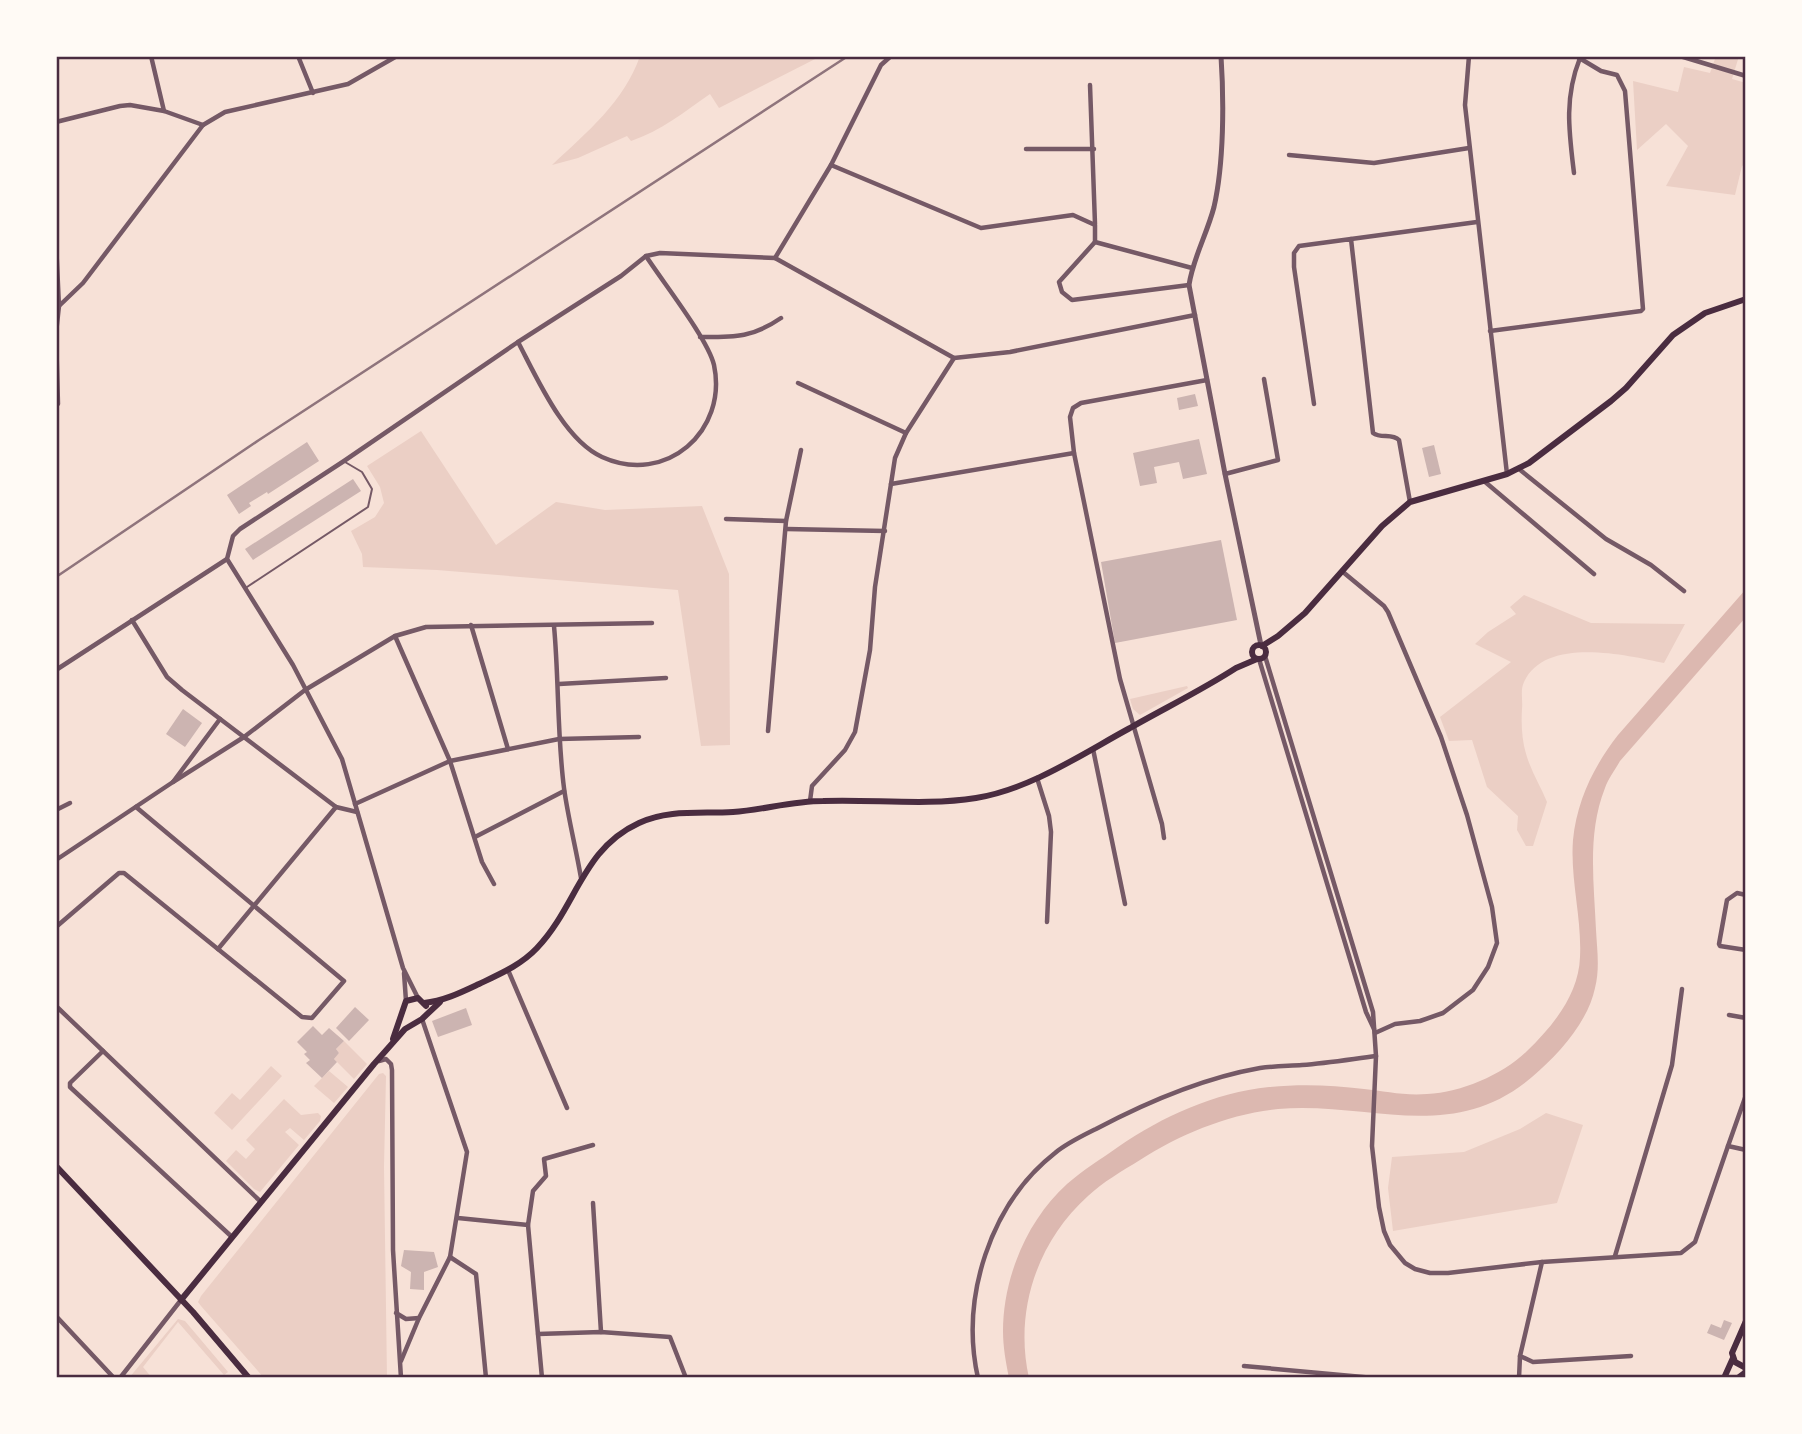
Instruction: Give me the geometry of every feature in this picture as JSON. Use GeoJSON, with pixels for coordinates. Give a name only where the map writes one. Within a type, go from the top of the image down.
{"type":"FeatureCollection","features":[{"type":"Feature","properties":{"kind":"main road"},"geometry":{"type":"LineString","coordinates":[[389,1047],[406,1001],[418,998],[425,1003],[446,998],[524,960],[552,930],[594,859],[624,830],[660,815],[736,812],[810,801],[976,798],[1005,791],[1093,749],[1261,652],[1304,613],[1382,526],[1410,502],[1519,469],[1626,388],[1673,335],[1705,313],[1746,299]]}},
{"type":"Feature","properties":{"kind":"main road"},"geometry":{"type":"LineString","coordinates":[[1236,668],[1252,653],[1261,652]]}},
{"type":"Feature","properties":{"kind":"main road"},"geometry":{"type":"LineString","coordinates":[[181,1300],[374,1064],[389,1047],[446,998]]}},
{"type":"Feature","properties":{"kind":"main road"},"geometry":{"type":"LineString","coordinates":[[420,1019],[425,1003]]}},
{"type":"Feature","properties":{"kind":"main road"},"geometry":{"type":"LineString","coordinates":[[402,1012],[407,1019],[420,1019]]}},
{"type":"Feature","properties":{"kind":"main road"},"geometry":{"type":"LineString","coordinates":[[56,1166],[181,1300],[249,1378]]}},
{"type":"Feature","properties":{"kind":"main road"},"geometry":{"type":"LineString","coordinates":[[1724,1378],[1746,1321]]}},
{"type":"Feature","properties":{"kind":"main road"},"geometry":{"type":"LineString","coordinates":[[1735,1344],[1746,1337]]}},
{"type":"Feature","properties":{"kind":"main road"},"geometry":{"type":"LineString","coordinates":[[1733,1358],[1738,1366],[1746,1370],[1738,1378]]}},
{"type":"Feature","properties":{"kind":"street"},"geometry":{"type":"LineString","coordinates":[[150,56],[164,111]]}},
{"type":"Feature","properties":{"kind":"street"},"geometry":{"type":"LineString","coordinates":[[298,56],[313,93]]}},
{"type":"Feature","properties":{"kind":"street"},"geometry":{"type":"LineString","coordinates":[[60,306],[83,283],[203,125],[225,112],[353,82],[397,56]]}},
{"type":"Feature","properties":{"kind":"street"},"geometry":{"type":"LineString","coordinates":[[775,258],[831,165],[881,65],[891,56]]}},
{"type":"Feature","properties":{"kind":"street"},"geometry":{"type":"LineString","coordinates":[[1221,56],[1222,141],[1214,205],[1192,268],[1189,285],[1261,652],[1366,1012],[1376,1033],[1372,1146],[1384,1231],[1390,1245],[1405,1263],[1430,1273],[1615,1256],[1681,1253],[1695,1242],[1746,1095]]}},
{"type":"Feature","properties":{"kind":"street"},"geometry":{"type":"LineString","coordinates":[[1469,56],[1465,105],[1507,474]]}},
{"type":"Feature","properties":{"kind":"street"},"geometry":{"type":"LineString","coordinates":[[1680,56],[1746,76]]}},
{"type":"Feature","properties":{"kind":"street"},"geometry":{"type":"LineString","coordinates":[[1490,331],[1643,309],[1625,91],[1617,75],[1601,71],[1578,57],[1569,95],[1570,144],[1574,173]]}},
{"type":"Feature","properties":{"kind":"street"},"geometry":{"type":"LineString","coordinates":[[1090,85],[1095,242],[1059,282],[1062,292],[1072,300],[1189,285]]}},
{"type":"Feature","properties":{"kind":"street"},"geometry":{"type":"LineString","coordinates":[[56,122],[130,105],[164,111],[203,125]]}},
{"type":"Feature","properties":{"kind":"street"},"geometry":{"type":"LineString","coordinates":[[1289,155],[1374,163],[1469,148]]}},
{"type":"Feature","properties":{"kind":"street"},"geometry":{"type":"LineString","coordinates":[[1026,149],[1094,149]]}},
{"type":"Feature","properties":{"kind":"street"},"geometry":{"type":"LineString","coordinates":[[831,165],[981,229],[1073,215],[1095,225]]}},
{"type":"Feature","properties":{"kind":"street"},"geometry":{"type":"LineString","coordinates":[[1314,404],[1294,267],[1294,253],[1300,246],[1477,222]]}},
{"type":"Feature","properties":{"kind":"street"},"geometry":{"type":"LineString","coordinates":[[1351,239],[1373,433],[1379,436],[1394,436],[1399,440],[1410,502]]}},
{"type":"Feature","properties":{"kind":"street"},"geometry":{"type":"LineString","coordinates":[[56,242],[60,306],[56,333],[58,404]]}},
{"type":"Feature","properties":{"kind":"street"},"geometry":{"type":"LineString","coordinates":[[1095,242],[1192,268]]}},
{"type":"Feature","properties":{"kind":"street"},"geometry":{"type":"LineString","coordinates":[[418,998],[403,968],[342,760],[293,665],[227,559],[229,544],[240,529],[621,276],[646,256],[660,253],[775,258],[954,358],[1010,352],[1195,315]]}},
{"type":"Feature","properties":{"kind":"street"},"geometry":{"type":"LineString","coordinates":[[518,342],[551,405],[581,442],[602,457],[634,465],[663,461],[683,451],[701,433],[711,417],[717,391],[713,362],[700,337],[646,256]]}},
{"type":"Feature","properties":{"kind":"street"},"geometry":{"type":"LineString","coordinates":[[700,337],[745,336],[781,318]]}},
{"type":"Feature","properties":{"kind":"street"},"geometry":{"type":"LineString","coordinates":[[810,801],[812,786],[845,750],[855,732],[870,649],[875,587],[895,458],[906,433],[954,358]]}},
{"type":"Feature","properties":{"kind":"street"},"geometry":{"type":"LineString","coordinates":[[1225,474],[1278,460],[1264,379]]}},
{"type":"Feature","properties":{"kind":"street"},"geometry":{"type":"LineString","coordinates":[[1164,838],[1120,679],[1074,453],[1070,411],[1081,403],[1207,380]]}},
{"type":"Feature","properties":{"kind":"street"},"geometry":{"type":"LineString","coordinates":[[798,383],[906,433]]}},
{"type":"Feature","properties":{"kind":"street"},"geometry":{"type":"LineString","coordinates":[[768,731],[786,521],[801,450]]}},
{"type":"Feature","properties":{"kind":"street"},"geometry":{"type":"LineString","coordinates":[[891,484],[1074,453]]}},
{"type":"Feature","properties":{"kind":"street"},"geometry":{"type":"LineString","coordinates":[[1519,469],[1606,539],[1651,565],[1684,591]]}},
{"type":"Feature","properties":{"kind":"street"},"geometry":{"type":"LineString","coordinates":[[1483,481],[1594,574]]}},
{"type":"Feature","properties":{"kind":"street"},"geometry":{"type":"LineString","coordinates":[[726,519],[786,521]]}},
{"type":"Feature","properties":{"kind":"street"},"geometry":{"type":"LineString","coordinates":[[787,529],[885,531]]}},
{"type":"Feature","properties":{"kind":"street"},"geometry":{"type":"LineString","coordinates":[[56,670],[227,559]]}},
{"type":"Feature","properties":{"kind":"street"},"geometry":{"type":"LineString","coordinates":[[1343,572],[1388,612],[1441,737],[1467,815],[1492,907],[1497,943],[1488,967],[1473,990],[1443,1013],[1420,1021],[1395,1024],[1376,1033]]}},
{"type":"Feature","properties":{"kind":"street"},"geometry":{"type":"LineString","coordinates":[[132,620],[167,677],[336,807],[358,812]]}},
{"type":"Feature","properties":{"kind":"street"},"geometry":{"type":"LineString","coordinates":[[56,860],[244,737],[305,690],[395,636],[426,627],[652,623]]}},
{"type":"Feature","properties":{"kind":"street"},"geometry":{"type":"LineString","coordinates":[[471,625],[508,748]]}},
{"type":"Feature","properties":{"kind":"street"},"geometry":{"type":"LineString","coordinates":[[554,626],[564,791],[581,878]]}},
{"type":"Feature","properties":{"kind":"street"},"geometry":{"type":"LineString","coordinates":[[395,636],[450,761],[482,862],[494,884]]}},
{"type":"Feature","properties":{"kind":"street"},"geometry":{"type":"LineString","coordinates":[[559,684],[666,678]]}},
{"type":"Feature","properties":{"kind":"street"},"geometry":{"type":"LineString","coordinates":[[173,782],[220,719]]}},
{"type":"Feature","properties":{"kind":"street"},"geometry":{"type":"LineString","coordinates":[[355,804],[450,761],[559,739],[639,737]]}},
{"type":"Feature","properties":{"kind":"street"},"geometry":{"type":"LineString","coordinates":[[1093,749],[1125,904]]}},
{"type":"Feature","properties":{"kind":"street"},"geometry":{"type":"LineString","coordinates":[[1037,777],[1051,832],[1047,922]]}},
{"type":"Feature","properties":{"kind":"street"},"geometry":{"type":"LineString","coordinates":[[475,837],[564,791]]}},
{"type":"Feature","properties":{"kind":"street"},"geometry":{"type":"LineString","coordinates":[[56,810],[70,803]]}},
{"type":"Feature","properties":{"kind":"street"},"geometry":{"type":"LineString","coordinates":[[56,928],[119,873],[124,873],[302,1017],[312,1018],[344,981],[136,807]]}},
{"type":"Feature","properties":{"kind":"street"},"geometry":{"type":"LineString","coordinates":[[218,949],[336,807]]}},
{"type":"Feature","properties":{"kind":"street"},"geometry":{"type":"LineString","coordinates":[[1746,895],[1737,893],[1727,900],[1719,944],[1746,950]]}},
{"type":"Feature","properties":{"kind":"street"},"geometry":{"type":"LineString","coordinates":[[403,968],[406,1001]]}},
{"type":"Feature","properties":{"kind":"street"},"geometry":{"type":"LineString","coordinates":[[508,970],[567,1108]]}},
{"type":"Feature","properties":{"kind":"street"},"geometry":{"type":"LineString","coordinates":[[1615,1256],[1672,1065],[1682,989]]}},
{"type":"Feature","properties":{"kind":"street"},"geometry":{"type":"LineString","coordinates":[[56,1006],[261,1202]]}},
{"type":"Feature","properties":{"kind":"street"},"geometry":{"type":"LineString","coordinates":[[1730,1015],[1746,1018]]}},
{"type":"Feature","properties":{"kind":"street"},"geometry":{"type":"LineString","coordinates":[[401,1361],[450,1257],[467,1152],[420,1019]]}},
{"type":"Feature","properties":{"kind":"street"},"geometry":{"type":"LineString","coordinates":[[103,1051],[70,1083],[70,1087],[233,1238]]}},
{"type":"Feature","properties":{"kind":"street"},"geometry":{"type":"LineString","coordinates":[[978,1378],[973,1350],[975,1295],[990,1238],[1030,1177],[1055,1153],[1125,1113],[1173,1093],[1220,1078],[1261,1068],[1376,1056]]}},
{"type":"Feature","properties":{"kind":"street"},"geometry":{"type":"LineString","coordinates":[[374,1064],[386,1059],[392,1070],[396,1312],[401,1378]]}},
{"type":"Feature","properties":{"kind":"street"},"geometry":{"type":"LineString","coordinates":[[542,1378],[528,1225],[533,1191],[547,1176],[544,1159],[593,1145]]}},
{"type":"Feature","properties":{"kind":"street"},"geometry":{"type":"LineString","coordinates":[[1728,1146],[1746,1150]]}},
{"type":"Feature","properties":{"kind":"street"},"geometry":{"type":"LineString","coordinates":[[593,1203],[601,1332]]}},
{"type":"Feature","properties":{"kind":"street"},"geometry":{"type":"LineString","coordinates":[[458,1218],[528,1225]]}},
{"type":"Feature","properties":{"kind":"street"},"geometry":{"type":"LineString","coordinates":[[450,1257],[476,1274],[486,1378]]}},
{"type":"Feature","properties":{"kind":"street"},"geometry":{"type":"LineString","coordinates":[[1519,1378],[1520,1356],[1542,1262]]}},
{"type":"Feature","properties":{"kind":"street"},"geometry":{"type":"LineString","coordinates":[[120,1378],[181,1300]]}},
{"type":"Feature","properties":{"kind":"street"},"geometry":{"type":"LineString","coordinates":[[396,1312],[406,1319],[419,1318]]}},
{"type":"Feature","properties":{"kind":"street"},"geometry":{"type":"LineString","coordinates":[[56,1316],[114,1378]]}},
{"type":"Feature","properties":{"kind":"street"},"geometry":{"type":"LineString","coordinates":[[538,1334],[601,1332],[670,1337],[686,1378]]}},
{"type":"Feature","properties":{"kind":"street"},"geometry":{"type":"LineString","coordinates":[[1520,1356],[1533,1362],[1631,1356]]}},
{"type":"Feature","properties":{"kind":"street"},"geometry":{"type":"LineString","coordinates":[[1244,1366],[1374,1378]]}},
{"type":"Feature","properties":{"kind":"lane"},"geometry":{"type":"LineString","coordinates":[[245,588],[368,507],[372,489],[367,479],[344,461]]}},
{"type":"Feature","properties":{"kind":"shaded area"},"geometry":{"type":"Polygon","coordinates":[[[640,56],[821,56],[719,108],[710,94],[642,137],[631,141],[627,136],[578,158],[552,165],[614,102],[633,73],[640,56]]]}},
{"type":"Feature","properties":{"kind":"shaded area"},"geometry":{"type":"Polygon","coordinates":[[[1716,56],[1739,56],[1732,79],[1746,83],[1746,163],[1742,166],[1735,195],[1666,186],[1688,146],[1666,124],[1637,150],[1633,81],[1678,92],[1684,67],[1710,73],[1716,56]]]}},
{"type":"Feature","properties":{"kind":"shaded area"},"geometry":{"type":"Polygon","coordinates":[[[421,431],[496,545],[556,502],[605,510],[702,506],[729,574],[730,745],[701,746],[678,590],[437,570],[363,567],[362,554],[351,531],[375,517],[384,503],[380,487],[367,466],[421,431]]]}},
{"type":"Feature","properties":{"kind":"shaded area"},"geometry":{"type":"Polygon","coordinates":[[[1746,589],[1746,617],[1620,761],[1606,785],[1599,805],[1594,840],[1597,981],[1586,1013],[1571,1037],[1552,1059],[1502,1098],[1471,1110],[1409,1116],[1311,1108],[1278,1109],[1223,1120],[1155,1151],[1094,1191],[1070,1214],[1055,1234],[1034,1279],[1028,1303],[1025,1353],[1029,1378],[1009,1378],[1003,1331],[1004,1311],[1013,1271],[1029,1232],[1053,1198],[1067,1184],[1135,1136],[1171,1116],[1209,1100],[1269,1087],[1328,1086],[1411,1094],[1454,1090],[1481,1081],[1506,1068],[1537,1041],[1563,1009],[1579,971],[1580,942],[1573,840],[1578,811],[1588,784],[1618,735],[1746,589]]]}},
{"type":"Feature","properties":{"kind":"shaded area"},"geometry":{"type":"Polygon","coordinates":[[[1524,595],[1591,623],[1685,624],[1664,663],[1609,653],[1568,654],[1549,658],[1534,668],[1524,682],[1524,745],[1531,769],[1547,802],[1533,846],[1526,846],[1517,830],[1518,816],[1487,787],[1472,740],[1449,741],[1440,717],[1511,662],[1475,644],[1516,614],[1510,607],[1524,595]]]}},
{"type":"Feature","properties":{"kind":"shaded area"},"geometry":{"type":"Polygon","coordinates":[[[1187,686],[1188,688],[1140,715],[1133,709],[1130,699],[1187,686]]]}},
{"type":"Feature","properties":{"kind":"shaded area"},"geometry":{"type":"Polygon","coordinates":[[[344,1041],[367,1064],[354,1079],[334,1059],[339,1053],[336,1049],[344,1041]]]}},
{"type":"Feature","properties":{"kind":"shaded area"},"geometry":{"type":"Polygon","coordinates":[[[271,1066],[282,1076],[232,1130],[214,1113],[232,1093],[240,1100],[271,1066]]]}},
{"type":"Feature","properties":{"kind":"shaded area"},"geometry":{"type":"Polygon","coordinates":[[[329,1071],[348,1087],[334,1103],[314,1086],[329,1071]]]}},
{"type":"Feature","properties":{"kind":"shaded area"},"geometry":{"type":"Polygon","coordinates":[[[379,1074],[386,1076],[384,1167],[387,1378],[264,1378],[198,1302],[379,1074]]]}},
{"type":"Feature","properties":{"kind":"shaded area"},"geometry":{"type":"Polygon","coordinates":[[[284,1099],[301,1115],[318,1113],[321,1116],[320,1121],[304,1140],[290,1128],[285,1132],[299,1145],[260,1192],[226,1161],[236,1150],[246,1159],[255,1149],[246,1140],[284,1099]]]}},
{"type":"Feature","properties":{"kind":"shaded area"},"geometry":{"type":"Polygon","coordinates":[[[1546,1113],[1583,1125],[1557,1203],[1393,1231],[1388,1188],[1392,1157],[1464,1152],[1520,1129],[1546,1113]]]}},
{"type":"Feature","properties":{"kind":"shaded area"},"geometry":{"type":"Polygon","coordinates":[[[178,1319],[185,1321],[228,1372],[224,1375],[178,1322],[143,1367],[152,1378],[129,1378],[178,1319]]]}},
{"type":"Feature","properties":{"kind":"building"},"geometry":{"type":"Polygon","coordinates":[[[1195,394],[1198,406],[1179,410],[1177,398],[1195,394]]]}},
{"type":"Feature","properties":{"kind":"building"},"geometry":{"type":"Polygon","coordinates":[[[1199,439],[1207,474],[1183,479],[1179,462],[1154,467],[1157,483],[1140,486],[1133,453],[1199,439]]]}},
{"type":"Feature","properties":{"kind":"building"},"geometry":{"type":"Polygon","coordinates":[[[307,442],[319,461],[249,503],[251,506],[239,514],[227,495],[307,442]]]}},
{"type":"Feature","properties":{"kind":"building"},"geometry":{"type":"Polygon","coordinates":[[[1434,445],[1441,474],[1429,477],[1422,448],[1434,445]]]}},
{"type":"Feature","properties":{"kind":"building"},"geometry":{"type":"Polygon","coordinates":[[[353,479],[361,491],[253,560],[245,549],[353,479]]]}},
{"type":"Feature","properties":{"kind":"building"},"geometry":{"type":"Polygon","coordinates":[[[1221,540],[1237,620],[1115,643],[1101,562],[1221,540]]]}},
{"type":"Feature","properties":{"kind":"building"},"geometry":{"type":"Polygon","coordinates":[[[183,709],[202,723],[185,747],[166,734],[183,709]]]}},
{"type":"Feature","properties":{"kind":"building"},"geometry":{"type":"Polygon","coordinates":[[[355,1007],[369,1020],[349,1041],[336,1028],[355,1007]]]}},
{"type":"Feature","properties":{"kind":"building"},"geometry":{"type":"Polygon","coordinates":[[[466,1008],[472,1025],[438,1037],[432,1021],[466,1008]]]}},
{"type":"Feature","properties":{"kind":"building"},"geometry":{"type":"Polygon","coordinates":[[[313,1026],[322,1035],[329,1028],[344,1041],[336,1049],[339,1053],[334,1059],[337,1062],[322,1078],[306,1063],[310,1060],[304,1054],[307,1052],[297,1042],[313,1026]]]}},
{"type":"Feature","properties":{"kind":"building"},"geometry":{"type":"Polygon","coordinates":[[[404,1250],[434,1252],[438,1267],[424,1272],[424,1290],[410,1289],[411,1272],[401,1266],[404,1250]]]}},
{"type":"Feature","properties":{"kind":"building"},"geometry":{"type":"Polygon","coordinates":[[[1724,1320],[1732,1323],[1724,1340],[1707,1333],[1711,1324],[1721,1328],[1724,1320]]]}},
{"type":"Feature","properties":{"kind":"railway"},"geometry":{"type":"LineString","coordinates":[[56,577],[259,440],[848,56]]}}]}
